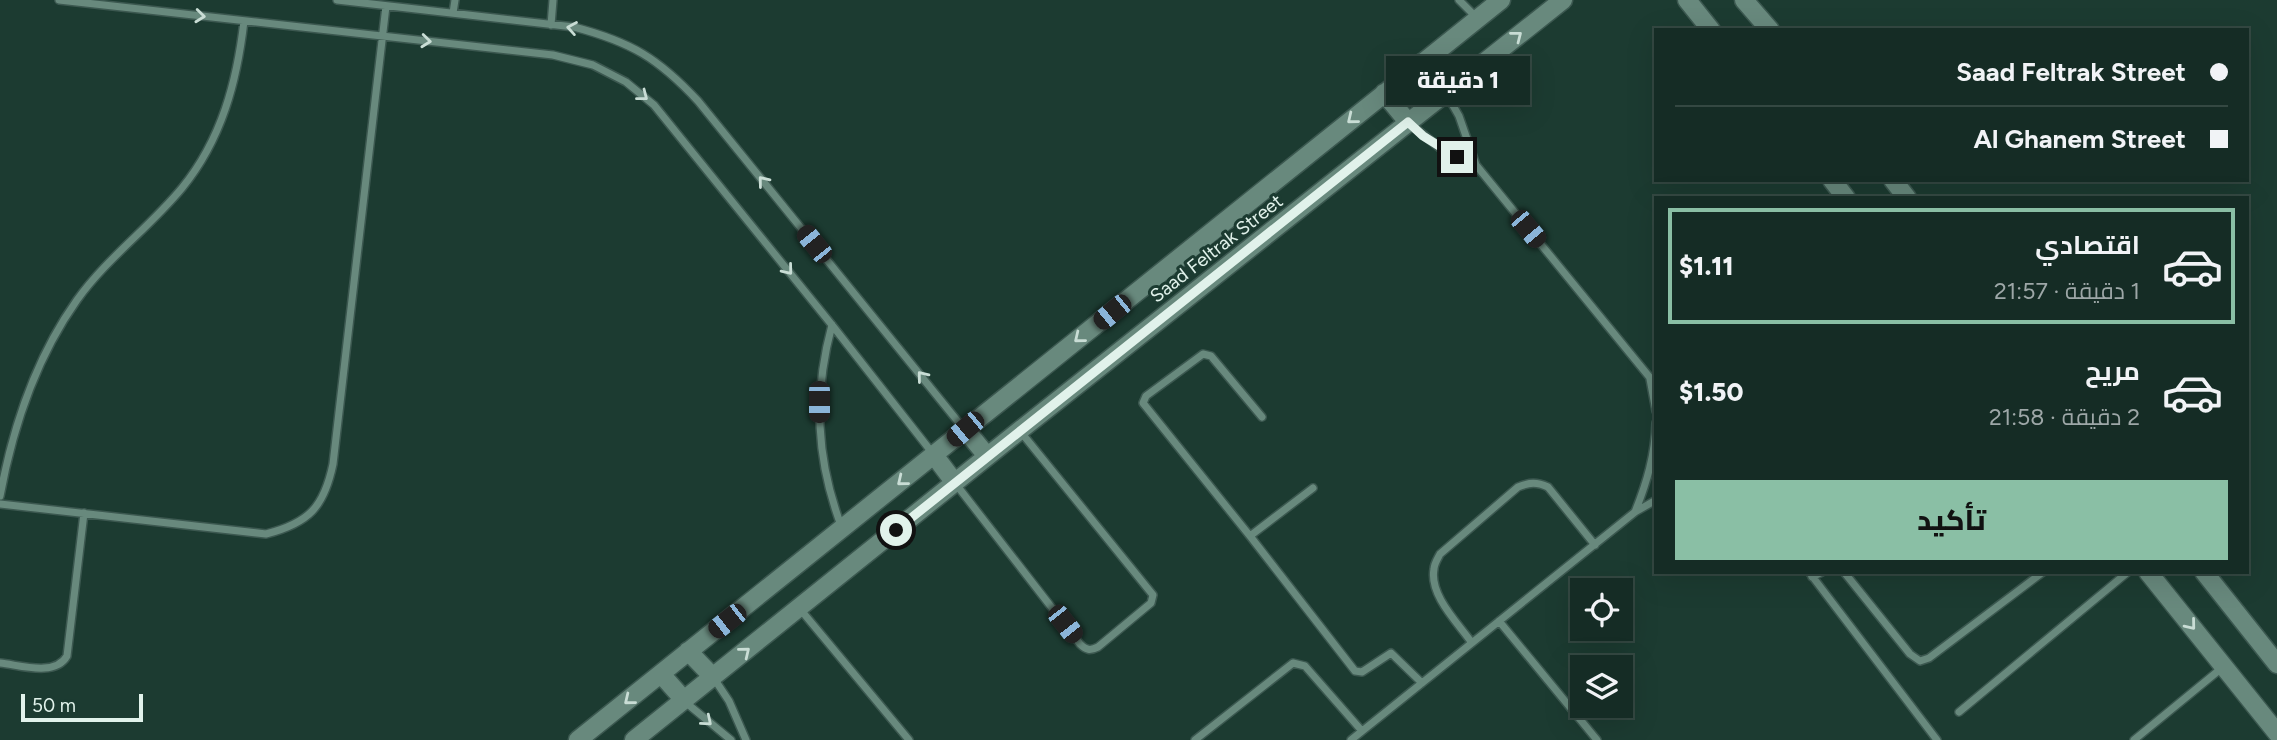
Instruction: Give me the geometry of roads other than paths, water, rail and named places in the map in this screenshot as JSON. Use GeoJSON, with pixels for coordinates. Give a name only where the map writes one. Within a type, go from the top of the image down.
{"type":"FeatureCollection","features":[{"type":"Feature","properties":{"kind":"street","name":"Saad Feltrak Street"},"geometry":{"type":"LineString","coordinates":[[578,740],[1501,0]]}},
{"type":"Feature","properties":{"kind":"street","name":"Saad Feltrak Street"},"geometry":{"type":"LineString","coordinates":[[634,740],[1019,430],[1563,0]]}},
{"type":"Feature","properties":{"kind":"street"},"geometry":{"type":"LineString","coordinates":[[1687,0],[1709,28]]}},
{"type":"Feature","properties":{"kind":"street"},"geometry":{"type":"LineString","coordinates":[[1744,0],[1768,28]]}},
{"type":"Feature","properties":{"kind":"street"},"geometry":{"type":"LineString","coordinates":[[1423,62],[1446,92]]}},
{"type":"Feature","properties":{"kind":"street"},"geometry":{"type":"LineString","coordinates":[[1384,93],[1408,122]]}},
{"type":"Feature","properties":{"kind":"street"},"geometry":{"type":"LineString","coordinates":[[1895,182],[1905,196]]}},
{"type":"Feature","properties":{"kind":"street"},"geometry":{"type":"LineString","coordinates":[[965,429],[987,456]]}},
{"type":"Feature","properties":{"kind":"street"},"geometry":{"type":"LineString","coordinates":[[934,455],[955,483]]}},
{"type":"Feature","properties":{"kind":"street"},"geometry":{"type":"LineString","coordinates":[[2150,574],[2277,733]]}},
{"type":"Feature","properties":{"kind":"street"},"geometry":{"type":"LineString","coordinates":[[2206,574],[2277,664]]}},
{"type":"Feature","properties":{"kind":"street"},"geometry":{"type":"LineString","coordinates":[[688,651],[713,677]]}},
{"type":"Feature","properties":{"kind":"street"},"geometry":{"type":"LineString","coordinates":[[661,674],[684,700]]}},
{"type":"Feature","properties":{"kind":"lane"},"geometry":{"type":"LineString","coordinates":[[59,0],[553,55],[593,65],[625,82],[654,105],[678,132],[934,455]]}},
{"type":"Feature","properties":{"kind":"lane"},"geometry":{"type":"LineString","coordinates":[[337,0],[574,27],[610,37],[643,52],[673,74],[698,101],[965,429]]}},
{"type":"Feature","properties":{"kind":"lane"},"geometry":{"type":"LineString","coordinates":[[453,13],[455,0]]}},
{"type":"Feature","properties":{"kind":"lane"},"geometry":{"type":"LineString","coordinates":[[551,24],[553,0]]}},
{"type":"Feature","properties":{"kind":"lane"},"geometry":{"type":"LineString","coordinates":[[1459,0],[1478,19]]}},
{"type":"Feature","properties":{"kind":"lane"},"geometry":{"type":"LineString","coordinates":[[0,503],[266,534],[292,527],[313,512],[327,490],[333,464],[386,6]]}},
{"type":"Feature","properties":{"kind":"lane"},"geometry":{"type":"LineString","coordinates":[[0,496],[8,449],[25,397],[48,347],[77,300],[112,258],[183,187],[208,150],[227,109],[239,65],[244,21]]}},
{"type":"Feature","properties":{"kind":"lane"},"geometry":{"type":"LineString","coordinates":[[1446,92],[1459,116],[1476,165],[1653,381]]}},
{"type":"Feature","properties":{"kind":"lane"},"geometry":{"type":"LineString","coordinates":[[1408,122],[1440,148],[1476,165]]}},
{"type":"Feature","properties":{"kind":"lane"},"geometry":{"type":"LineString","coordinates":[[832,325],[821,376],[819,428],[826,479],[842,529]]}},
{"type":"Feature","properties":{"kind":"lane"},"geometry":{"type":"LineString","coordinates":[[1262,417],[1211,356],[1203,354],[1146,396],[1143,404],[1355,671],[1362,672],[1391,653],[1422,683]]}},
{"type":"Feature","properties":{"kind":"lane"},"geometry":{"type":"LineString","coordinates":[[955,483],[1085,649],[1098,647],[1153,601],[1153,595],[1019,430]]}},
{"type":"Feature","properties":{"kind":"lane"},"geometry":{"type":"LineString","coordinates":[[1634,512],[1648,481],[1654,452]]}},
{"type":"Feature","properties":{"kind":"lane"},"geometry":{"type":"LineString","coordinates":[[1472,643],[1434,586],[1434,569],[1440,554],[1518,487],[1528,482],[1538,482],[1548,487],[1595,545]]}},
{"type":"Feature","properties":{"kind":"lane"},"geometry":{"type":"LineString","coordinates":[[1250,536],[1313,488]]}},
{"type":"Feature","properties":{"kind":"lane"},"geometry":{"type":"LineString","coordinates":[[1351,740],[1634,512],[1654,501]]}},
{"type":"Feature","properties":{"kind":"lane"},"geometry":{"type":"LineString","coordinates":[[0,663],[49,668],[64,663],[68,656],[84,513]]}},
{"type":"Feature","properties":{"kind":"lane"},"geometry":{"type":"LineString","coordinates":[[1810,574],[1937,740]]}},
{"type":"Feature","properties":{"kind":"lane"},"geometry":{"type":"LineString","coordinates":[[1846,574],[1910,654],[1920,661],[1929,658],[2040,574]]}},
{"type":"Feature","properties":{"kind":"lane"},"geometry":{"type":"LineString","coordinates":[[1959,712],[2126,574]]}},
{"type":"Feature","properties":{"kind":"lane"},"geometry":{"type":"LineString","coordinates":[[799,608],[909,740]]}},
{"type":"Feature","properties":{"kind":"lane"},"geometry":{"type":"LineString","coordinates":[[1499,621],[1598,740]]}},
{"type":"Feature","properties":{"kind":"lane"},"geometry":{"type":"LineString","coordinates":[[1195,740],[1293,663],[1305,666],[1362,731]]}},
{"type":"Feature","properties":{"kind":"lane"},"geometry":{"type":"LineString","coordinates":[[2134,740],[2224,666]]}},
{"type":"Feature","properties":{"kind":"lane"},"geometry":{"type":"LineString","coordinates":[[713,677],[729,701],[746,740]]}},
{"type":"Feature","properties":{"kind":"lane"},"geometry":{"type":"LineString","coordinates":[[684,700],[731,740]]}}]}
